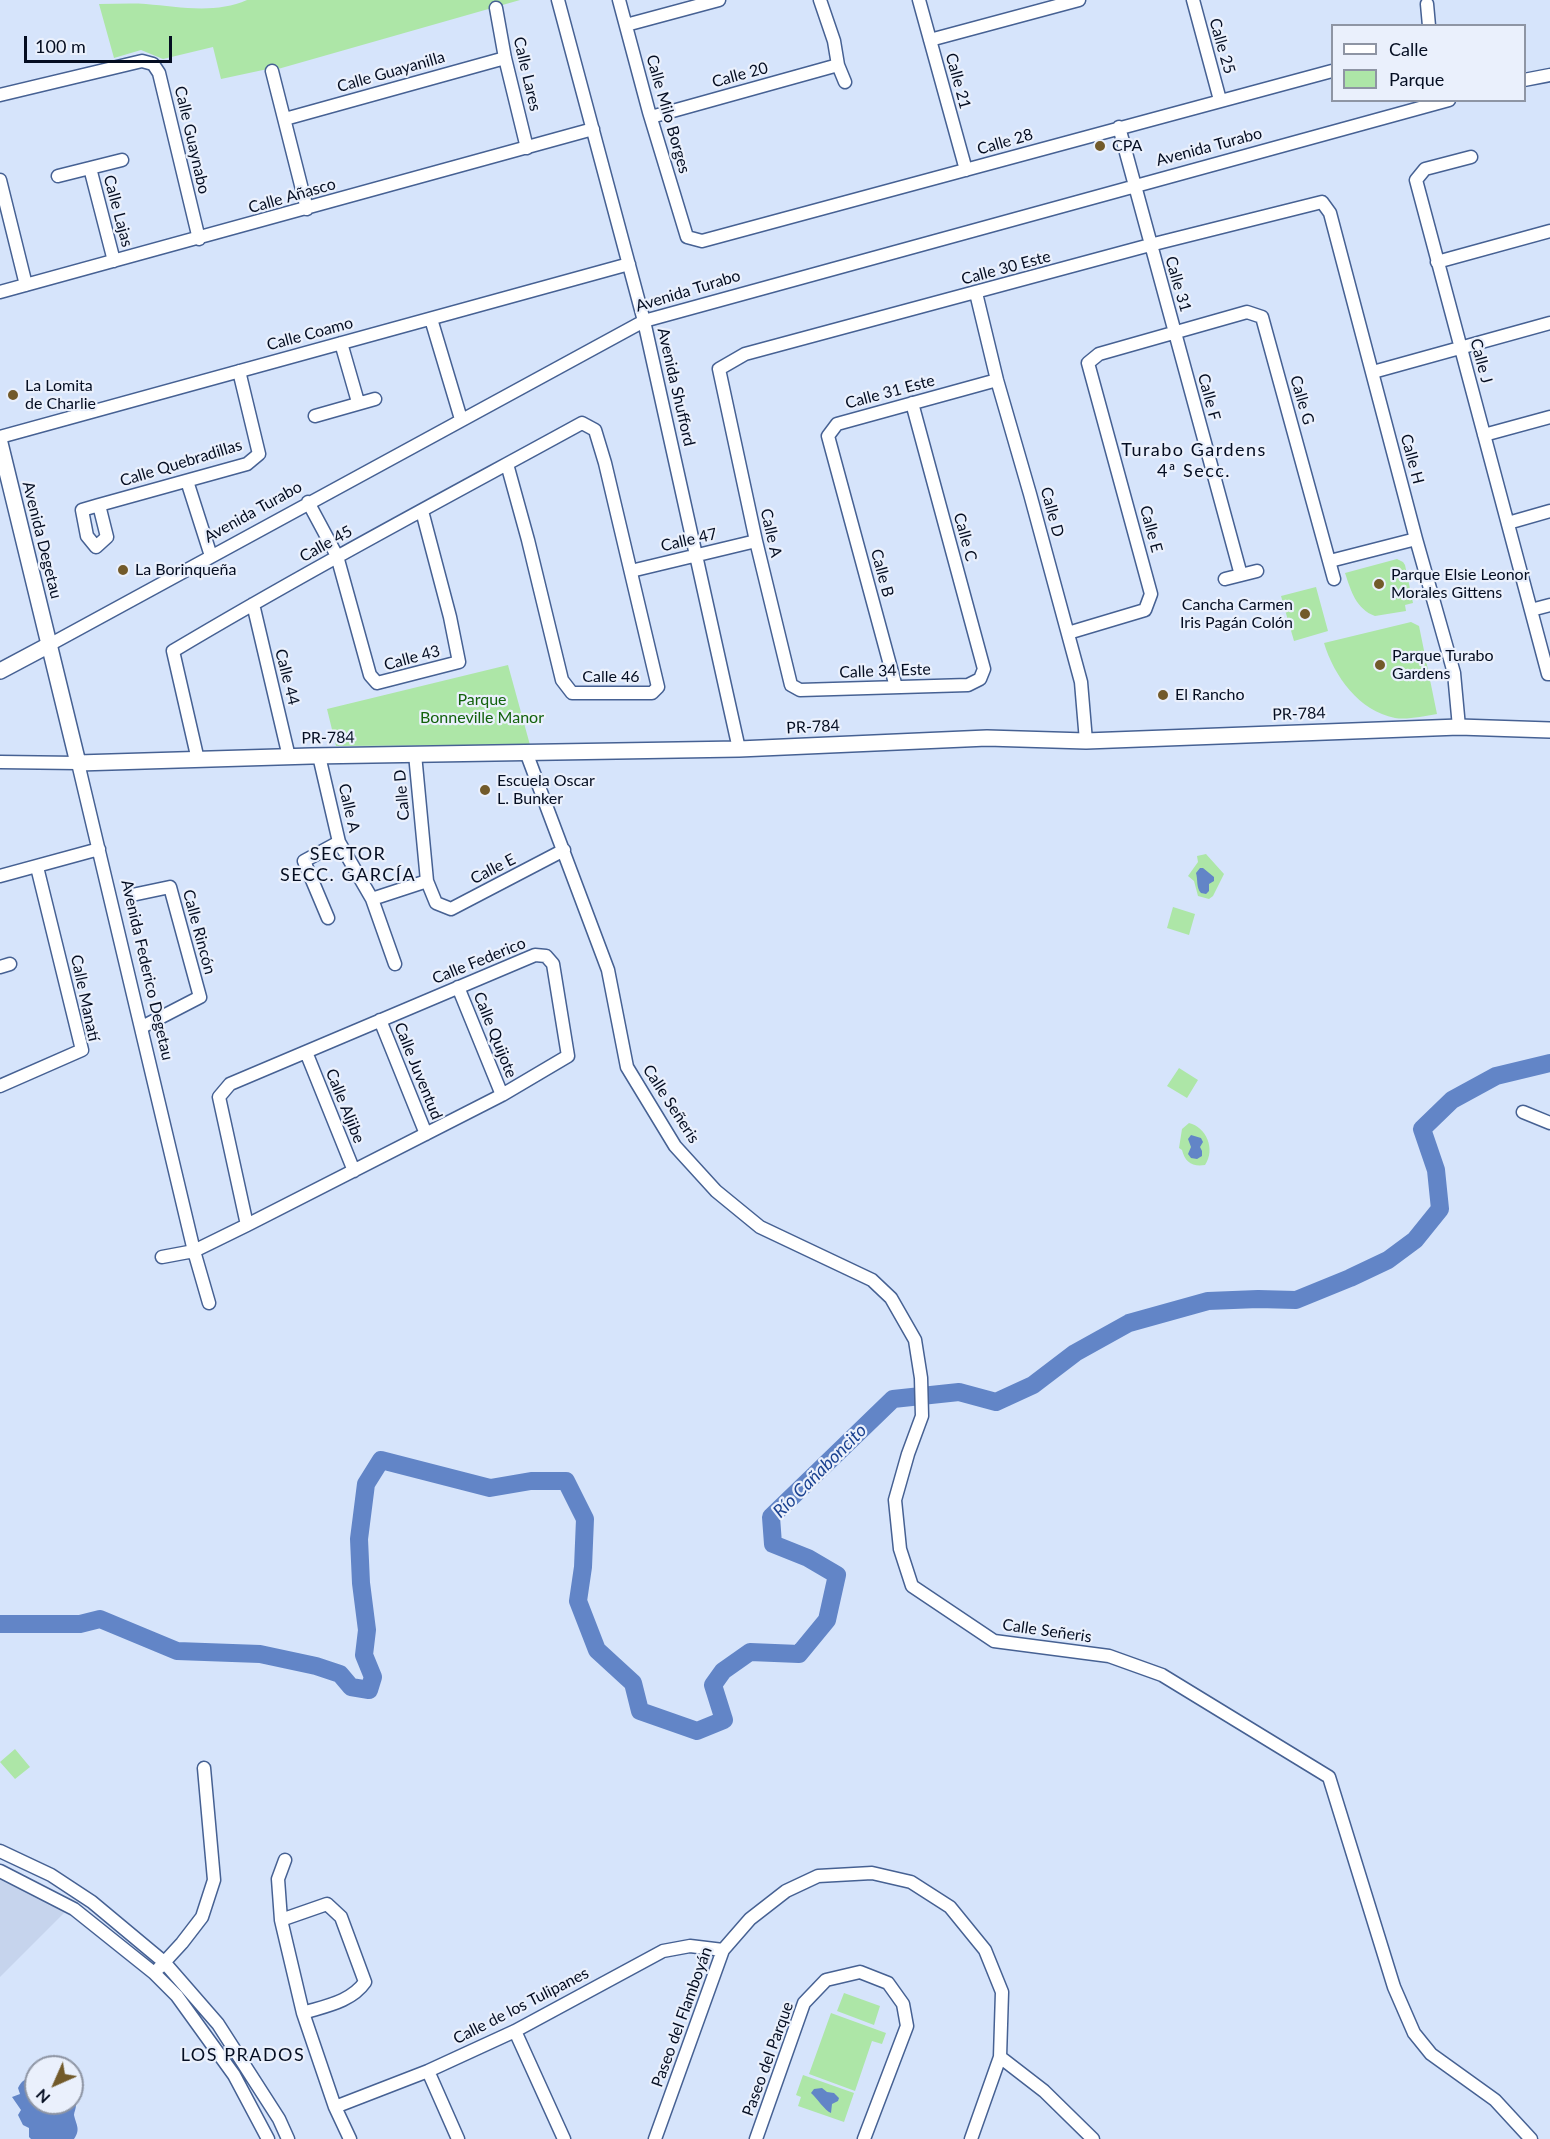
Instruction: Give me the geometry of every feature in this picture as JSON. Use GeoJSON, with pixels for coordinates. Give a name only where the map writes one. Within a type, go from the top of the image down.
{"type":"FeatureCollection","features":[{"type":"Feature","properties":{"kind":"main road","name":"Avenida Degetau"},"geometry":{"type":"LineString","coordinates":[[0,443],[48,645]]}},
{"type":"Feature","properties":{"kind":"main road","name":"Avenida Turabo"},"geometry":{"type":"LineString","coordinates":[[0,671],[48,645]]}},
{"type":"Feature","properties":{"kind":"main road","name":"Avenida Federico Degetau"},"geometry":{"type":"LineString","coordinates":[[48,645],[78,763]]}},
{"type":"Feature","properties":{"kind":"main road","name":"PR-784"},"geometry":{"type":"LineString","coordinates":[[78,763],[320,756],[739,749],[987,738],[1086,741],[1459,727],[1550,730]]}},
{"type":"Feature","properties":{"kind":"street","name":"Avenida Shufford"},"geometry":{"type":"LineString","coordinates":[[558,0],[644,321],[739,749]]}},
{"type":"Feature","properties":{"kind":"street","name":"Calle Milo Borges"},"geometry":{"type":"LineString","coordinates":[[619,0],[687,237]]}},
{"type":"Feature","properties":{"kind":"street"},"geometry":{"type":"LineString","coordinates":[[626,25],[719,0]]}},
{"type":"Feature","properties":{"kind":"street"},"geometry":{"type":"LineString","coordinates":[[820,0],[845,82]]}},
{"type":"Feature","properties":{"kind":"street","name":"Calle 21"},"geometry":{"type":"LineString","coordinates":[[919,0],[966,170]]}},
{"type":"Feature","properties":{"kind":"street"},"geometry":{"type":"LineString","coordinates":[[930,40],[1079,0]]}},
{"type":"Feature","properties":{"kind":"street","name":"Calle 25"},"geometry":{"type":"LineString","coordinates":[[1193,0],[1220,100]]}},
{"type":"Feature","properties":{"kind":"street"},"geometry":{"type":"LineString","coordinates":[[1427,4],[1429,24]]}},
{"type":"Feature","properties":{"kind":"street","name":"Calle Lares"},"geometry":{"type":"LineString","coordinates":[[496,8],[505,57],[527,148]]}},
{"type":"Feature","properties":{"kind":"street","name":"Calle Guayanilla"},"geometry":{"type":"LineString","coordinates":[[285,119],[505,57]]}},
{"type":"Feature","properties":{"kind":"street","name":"Calle Guaynabo"},"geometry":{"type":"LineString","coordinates":[[0,95],[142,61],[153,64],[159,73],[199,239]]}},
{"type":"Feature","properties":{"kind":"street","name":"Calle 20"},"geometry":{"type":"LineString","coordinates":[[651,117],[838,65]]}},
{"type":"Feature","properties":{"kind":"street","name":"Calle 28"},"geometry":{"type":"LineString","coordinates":[[687,237],[702,241],[1331,70]]}},
{"type":"Feature","properties":{"kind":"street"},"geometry":{"type":"LineString","coordinates":[[272,71],[307,209]]}},
{"type":"Feature","properties":{"kind":"street"},"geometry":{"type":"LineString","coordinates":[[1526,80],[1550,75]]}},
{"type":"Feature","properties":{"kind":"street","name":"Avenida Turabo"},"geometry":{"type":"LineString","coordinates":[[48,645],[644,321],[1442,102]]}},
{"type":"Feature","properties":{"kind":"street","name":"Calle 31"},"geometry":{"type":"LineString","coordinates":[[1119,127],[1174,331]]}},
{"type":"Feature","properties":{"kind":"street","name":"Calle Añasco"},"geometry":{"type":"LineString","coordinates":[[0,292],[593,129]]}},
{"type":"Feature","properties":{"kind":"street","name":"Calle J"},"geometry":{"type":"LineString","coordinates":[[1472,158],[1425,169],[1416,180],[1548,674],[1550,674]]}},
{"type":"Feature","properties":{"kind":"street","name":"Calle Lajas"},"geometry":{"type":"LineString","coordinates":[[58,176],[122,160]]}},
{"type":"Feature","properties":{"kind":"street","name":"Calle Lajas"},"geometry":{"type":"LineString","coordinates":[[90,168],[114,261]]}},
{"type":"Feature","properties":{"kind":"street"},"geometry":{"type":"LineString","coordinates":[[0,180],[26,285]]}},
{"type":"Feature","properties":{"kind":"street","name":"Calle 30 Este"},"geometry":{"type":"LineString","coordinates":[[723,387],[719,369],[745,354],[1150,245],[1322,202]]}},
{"type":"Feature","properties":{"kind":"street","name":"Calle H"},"geometry":{"type":"LineString","coordinates":[[1322,202],[1330,213],[1416,539],[1454,673],[1459,727]]}},
{"type":"Feature","properties":{"kind":"street"},"geometry":{"type":"LineString","coordinates":[[1437,262],[1550,231]]}},
{"type":"Feature","properties":{"kind":"street","name":"Calle Coamo"},"geometry":{"type":"LineString","coordinates":[[0,437],[629,264]]}},
{"type":"Feature","properties":{"kind":"street","name":"Calle D"},"geometry":{"type":"LineString","coordinates":[[976,293],[997,380],[1081,682],[1086,741]]}},
{"type":"Feature","properties":{"kind":"street","name":"Calle G"},"geometry":{"type":"LineString","coordinates":[[1174,331],[1247,312],[1262,317],[1334,579]]}},
{"type":"Feature","properties":{"kind":"street"},"geometry":{"type":"LineString","coordinates":[[431,319],[461,419]]}},
{"type":"Feature","properties":{"kind":"street"},"geometry":{"type":"LineString","coordinates":[[1373,372],[1550,323]]}},
{"type":"Feature","properties":{"kind":"street","name":"Calle F"},"geometry":{"type":"LineString","coordinates":[[1174,331],[1241,574]]}},
{"type":"Feature","properties":{"kind":"street","name":"Calle E"},"geometry":{"type":"LineString","coordinates":[[1068,633],[1146,610],[1151,594],[1088,363],[1099,354],[1174,331]]}},
{"type":"Feature","properties":{"kind":"street"},"geometry":{"type":"LineString","coordinates":[[341,343],[358,402]]}},
{"type":"Feature","properties":{"kind":"street","name":"Calle Quebradillas"},"geometry":{"type":"LineString","coordinates":[[99,505],[247,464],[259,454],[239,371]]}},
{"type":"Feature","properties":{"kind":"street","name":"Calle 31 Este"},"geometry":{"type":"LineString","coordinates":[[836,467],[828,436],[837,424],[997,380]]}},
{"type":"Feature","properties":{"kind":"street","name":"Calle A"},"geometry":{"type":"LineString","coordinates":[[723,387],[756,541],[791,686]]}},
{"type":"Feature","properties":{"kind":"street"},"geometry":{"type":"LineString","coordinates":[[315,416],[375,399]]}},
{"type":"Feature","properties":{"kind":"street","name":"Calle C"},"geometry":{"type":"LineString","coordinates":[[912,403],[984,669],[980,679]]}},
{"type":"Feature","properties":{"kind":"street"},"geometry":{"type":"LineString","coordinates":[[1484,435],[1550,417]]}},
{"type":"Feature","properties":{"kind":"street","name":"Calle 45"},"geometry":{"type":"LineString","coordinates":[[198,760],[173,651],[337,556],[582,423],[595,430]]}},
{"type":"Feature","properties":{"kind":"street","name":"Calle 46"},"geometry":{"type":"LineString","coordinates":[[507,464],[562,680],[572,693],[652,693],[658,687],[595,430]]}},
{"type":"Feature","properties":{"kind":"street","name":"Calle B"},"geometry":{"type":"LineString","coordinates":[[836,467],[896,687]]}},
{"type":"Feature","properties":{"kind":"street"},"geometry":{"type":"LineString","coordinates":[[187,481],[211,556]]}},
{"type":"Feature","properties":{"kind":"street","name":"Calle 43"},"geometry":{"type":"LineString","coordinates":[[309,502],[337,556],[369,675],[377,683],[459,662],[422,511]]}},
{"type":"Feature","properties":{"kind":"street"},"geometry":{"type":"LineString","coordinates":[[1508,523],[1550,511]]}},
{"type":"Feature","properties":{"kind":"street"},"geometry":{"type":"LineString","coordinates":[[1330,561],[1416,539]]}},
{"type":"Feature","properties":{"kind":"street","name":"Calle 47"},"geometry":{"type":"LineString","coordinates":[[631,571],[756,541]]}},
{"type":"Feature","properties":{"kind":"street"},"geometry":{"type":"LineString","coordinates":[[1225,579],[1257,571]]}},
{"type":"Feature","properties":{"kind":"street","name":"Calle 44"},"geometry":{"type":"LineString","coordinates":[[252,604],[290,757]]}},
{"type":"Feature","properties":{"kind":"street"},"geometry":{"type":"LineString","coordinates":[[1531,610],[1550,605]]}},
{"type":"Feature","properties":{"kind":"street","name":"Calle 34 Este"},"geometry":{"type":"LineString","coordinates":[[791,686],[800,690],[968,685],[980,679]]}},
{"type":"Feature","properties":{"kind":"street","name":"Calle Señeris"},"geometry":{"type":"LineString","coordinates":[[526,752],[608,970],[627,1067],[675,1146],[716,1191],[760,1227],[872,1280],[891,1298],[915,1340],[921,1378],[922,1416],[895,1500],[900,1549],[912,1586],[994,1641],[1109,1656],[1162,1675],[1329,1777],[1394,1987],[1414,2033],[1431,2054],[1495,2100],[1531,2139]]}},
{"type":"Feature","properties":{"kind":"street","name":"Calle D"},"geometry":{"type":"LineString","coordinates":[[415,754],[427,881],[436,903]]}},
{"type":"Feature","properties":{"kind":"street","name":"Calle A"},"geometry":{"type":"LineString","coordinates":[[320,756],[339,842],[372,899],[395,964]]}},
{"type":"Feature","properties":{"kind":"street"},"geometry":{"type":"LineString","coordinates":[[0,762],[78,763]]}},
{"type":"Feature","properties":{"kind":"street","name":"Avenida Federico Degetau"},"geometry":{"type":"LineString","coordinates":[[78,763],[194,1251],[209,1303]]}},
{"type":"Feature","properties":{"kind":"street"},"geometry":{"type":"LineString","coordinates":[[328,918],[304,861],[339,842]]}},
{"type":"Feature","properties":{"kind":"street"},"geometry":{"type":"LineString","coordinates":[[0,876],[99,849]]}},
{"type":"Feature","properties":{"kind":"street","name":"Calle E"},"geometry":{"type":"LineString","coordinates":[[436,903],[451,909],[564,850]]}},
{"type":"Feature","properties":{"kind":"street","name":"Calle Manatí"},"geometry":{"type":"LineString","coordinates":[[0,1086],[82,1050],[38,867]]}},
{"type":"Feature","properties":{"kind":"street"},"geometry":{"type":"LineString","coordinates":[[372,899],[427,881]]}},
{"type":"Feature","properties":{"kind":"street","name":"Calle Rincón"},"geometry":{"type":"LineString","coordinates":[[132,895],[170,887],[200,997],[142,1027]]}},
{"type":"Feature","properties":{"kind":"street","name":"Calle Federico"},"geometry":{"type":"LineString","coordinates":[[162,1257],[194,1251],[247,1225],[502,1095],[568,1056],[553,964],[546,956],[535,955],[230,1084],[219,1097],[247,1225]]}},
{"type":"Feature","properties":{"kind":"street","name":"Calle Quijote"},"geometry":{"type":"LineString","coordinates":[[458,987],[502,1095]]}},
{"type":"Feature","properties":{"kind":"street","name":"Calle Juventud"},"geometry":{"type":"LineString","coordinates":[[380,1020],[426,1134]]}},
{"type":"Feature","properties":{"kind":"street","name":"Calle Aljibe"},"geometry":{"type":"LineString","coordinates":[[306,1052],[354,1172]]}},
{"type":"Feature","properties":{"kind":"street"},"geometry":{"type":"LineString","coordinates":[[1523,1112],[1550,1123]]}},
{"type":"Feature","properties":{"kind":"street"},"geometry":{"type":"LineString","coordinates":[[154,1973],[202,1917],[214,1880],[204,1768]]}},
{"type":"Feature","properties":{"kind":"street"},"geometry":{"type":"LineString","coordinates":[[0,1851],[51,1875],[75,1891],[164,1962],[218,2024],[279,2119],[288,2139]]}},
{"type":"Feature","properties":{"kind":"street"},"geometry":{"type":"LineString","coordinates":[[285,1860],[278,1879],[281,1920],[303,2013],[335,2107],[350,2139]]}},
{"type":"Feature","properties":{"kind":"street"},"geometry":{"type":"LineString","coordinates":[[0,1871],[75,1909],[154,1973],[177,1996],[234,2075],[268,2139]]}},
{"type":"Feature","properties":{"kind":"street","name":"Paseo del Flamboyán"},"geometry":{"type":"LineString","coordinates":[[655,2139],[723,1950],[750,1919],[786,1891],[818,1876],[872,1873],[911,1882],[950,1907],[985,1950],[1002,1992],[1000,2057],[971,2139]]}},
{"type":"Feature","properties":{"kind":"street"},"geometry":{"type":"LineString","coordinates":[[281,1920],[327,1904],[340,1917],[365,1983],[358,1992],[342,2001],[303,2013]]}},
{"type":"Feature","properties":{"kind":"street","name":"Calle de los Tulipanes"},"geometry":{"type":"LineString","coordinates":[[335,2107],[428,2071],[515,2031],[663,1951],[690,1946],[723,1950]]}},
{"type":"Feature","properties":{"kind":"street","name":"Paseo del Parque"},"geometry":{"type":"LineString","coordinates":[[756,2139],[804,2003],[826,1980],[860,1972],[888,1983],[903,2004],[907,2026],[864,2139]]}},
{"type":"Feature","properties":{"kind":"street"},"geometry":{"type":"LineString","coordinates":[[515,2031],[564,2139]]}},
{"type":"Feature","properties":{"kind":"street"},"geometry":{"type":"LineString","coordinates":[[1000,2057],[1044,2091],[1093,2139]]}},
{"type":"Feature","properties":{"kind":"street"},"geometry":{"type":"LineString","coordinates":[[428,2071],[458,2139]]}},
{"type":"Feature","properties":{"kind":"shaded area"},"geometry":{"type":"Polygon","coordinates":[[[0,1875],[32,1891],[65,1912],[0,1977],[0,1875]]]}},
{"type":"Feature","properties":{"kind":"green space"},"geometry":{"type":"Polygon","coordinates":[[[247,0],[520,0],[278,69],[277,67],[221,79],[213,47],[163,59],[141,50],[114,58],[99,4],[210,8],[247,0]]]}},
{"type":"Feature","properties":{"kind":"green space","name":"Parque Elsie Leonor Morales Gittens"},"geometry":{"type":"Polygon","coordinates":[[[1397,559],[1405,565],[1413,603],[1405,605],[1406,611],[1375,616],[1359,604],[1352,593],[1345,573],[1397,559]]]}},
{"type":"Feature","properties":{"kind":"green space","name":"Cancha Carmen Iris Pagán Colón"},"geometry":{"type":"Polygon","coordinates":[[[1316,587],[1328,631],[1294,641],[1281,596],[1316,587]]]}},
{"type":"Feature","properties":{"kind":"green space","name":"Parque Turabo Gardens"},"geometry":{"type":"Polygon","coordinates":[[[1411,622],[1419,626],[1437,714],[1395,718],[1370,708],[1359,700],[1334,668],[1324,643],[1411,622]]]}},
{"type":"Feature","properties":{"kind":"green space","name":"Parque Bonneville Manor"},"geometry":{"type":"Polygon","coordinates":[[[508,665],[530,745],[336,746],[327,709],[508,665]]]}},
{"type":"Feature","properties":{"kind":"green space"},"geometry":{"type":"Polygon","coordinates":[[[1206,854],[1224,874],[1213,896],[1209,899],[1198,896],[1194,881],[1188,876],[1198,862],[1197,856],[1206,854]]]}},
{"type":"Feature","properties":{"kind":"green space"},"geometry":{"type":"Polygon","coordinates":[[[1173,907],[1195,914],[1189,935],[1167,928],[1173,907]]]}},
{"type":"Feature","properties":{"kind":"green space"},"geometry":{"type":"Polygon","coordinates":[[[1179,1068],[1198,1080],[1187,1098],[1167,1086],[1179,1068]]]}},
{"type":"Feature","properties":{"kind":"green space"},"geometry":{"type":"Polygon","coordinates":[[[1189,1123],[1200,1129],[1207,1140],[1210,1152],[1205,1165],[1190,1163],[1179,1148],[1182,1129],[1189,1123]]]}},
{"type":"Feature","properties":{"kind":"green space"},"geometry":{"type":"Polygon","coordinates":[[[15,1749],[30,1767],[15,1779],[0,1762],[15,1749]]]}},
{"type":"Feature","properties":{"kind":"green space"},"geometry":{"type":"Polygon","coordinates":[[[844,1993],[880,2006],[874,2025],[837,2011],[844,1993]]]}},
{"type":"Feature","properties":{"kind":"green space"},"geometry":{"type":"Polygon","coordinates":[[[831,2013],[886,2033],[882,2044],[872,2041],[855,2091],[809,2074],[831,2013]]]}},
{"type":"Feature","properties":{"kind":"green space"},"geometry":{"type":"Polygon","coordinates":[[[803,2075],[854,2093],[844,2122],[798,2106],[801,2097],[796,2095],[803,2075]]]}},
{"type":"Feature","properties":{"kind":"water"},"geometry":{"type":"Polygon","coordinates":[[[1200,868],[1214,877],[1206,894],[1199,891],[1196,873],[1200,868]]]}},
{"type":"Feature","properties":{"kind":"water"},"geometry":{"type":"Polygon","coordinates":[[[1191,1135],[1201,1138],[1203,1142],[1200,1147],[1202,1156],[1197,1159],[1191,1158],[1188,1154],[1191,1147],[1188,1139],[1191,1135]]]}},
{"type":"Feature","properties":{"kind":"water"},"geometry":{"type":"Polygon","coordinates":[[[23,2081],[24,2115],[74,2115],[78,2130],[74,2139],[31,2139],[29,2137],[29,2128],[23,2125],[18,2115],[21,2110],[12,2097],[20,2094],[18,2088],[23,2081]]]}},
{"type":"Feature","properties":{"kind":"water"},"geometry":{"type":"Polygon","coordinates":[[[822,2088],[839,2098],[832,2104],[831,2113],[811,2093],[814,2089],[822,2088]]]}},
{"type":"Feature","properties":{"kind":"waterway","name":"Río Cañaboncito"},"geometry":{"type":"LineString","coordinates":[[0,1624],[80,1624],[100,1619],[177,1651],[260,1654],[316,1666],[340,1674],[351,1687],[369,1690],[373,1677],[364,1655],[367,1630],[361,1583],[359,1539],[366,1484],[381,1460],[490,1488],[531,1481],[566,1481],[585,1519],[583,1567],[578,1601],[597,1650],[633,1683],[640,1711],[697,1731],[724,1720],[713,1685],[723,1671],[750,1652],[799,1654],[827,1620],[837,1575],[808,1558],[773,1544],[771,1517],[893,1399],[959,1392],[996,1402],[1033,1385],[1075,1353],[1129,1323],[1208,1301],[1296,1300],[1388,1260],[1415,1240],[1440,1209],[1436,1170],[1422,1129],[1452,1100],[1496,1076],[1550,1063]]}},
{"type":"Feature","properties":{"kind":"place","name":"CPA"},"geometry":{"type":"Point","coordinates":[1100,146]}},
{"type":"Feature","properties":{"kind":"place","name":"La Lomita de Charlie"},"geometry":{"type":"Point","coordinates":[13,395]}},
{"type":"Feature","properties":{"kind":"place","name":"La Borinqueña"},"geometry":{"type":"Point","coordinates":[123,570]}},
{"type":"Feature","properties":{"kind":"place","name":"Parque Elsie Leonor Morales Gittens"},"geometry":{"type":"Point","coordinates":[1379,584]}},
{"type":"Feature","properties":{"kind":"place","name":"Cancha Carmen Iris Pagán Colón"},"geometry":{"type":"Point","coordinates":[1305,614]}},
{"type":"Feature","properties":{"kind":"place","name":"Parque Turabo Gardens"},"geometry":{"type":"Point","coordinates":[1380,665]}},
{"type":"Feature","properties":{"kind":"place","name":"El Rancho"},"geometry":{"type":"Point","coordinates":[1163,695]}},
{"type":"Feature","properties":{"kind":"place","name":"Escuela Oscar L. Bunker"},"geometry":{"type":"Point","coordinates":[485,790]}},
{"type":"Feature","properties":{"kind":"district","name":"Turabo Gardens 4ª Secc."},"geometry":{"type":"Point","coordinates":[1194,460]}},
{"type":"Feature","properties":{"kind":"district","name":"SECTOR SECC. GARCÍA"},"geometry":{"type":"Point","coordinates":[348,864]}},
{"type":"Feature","properties":{"kind":"district","name":"LOS PRADOS"},"geometry":{"type":"Point","coordinates":[243,2055]}}]}
